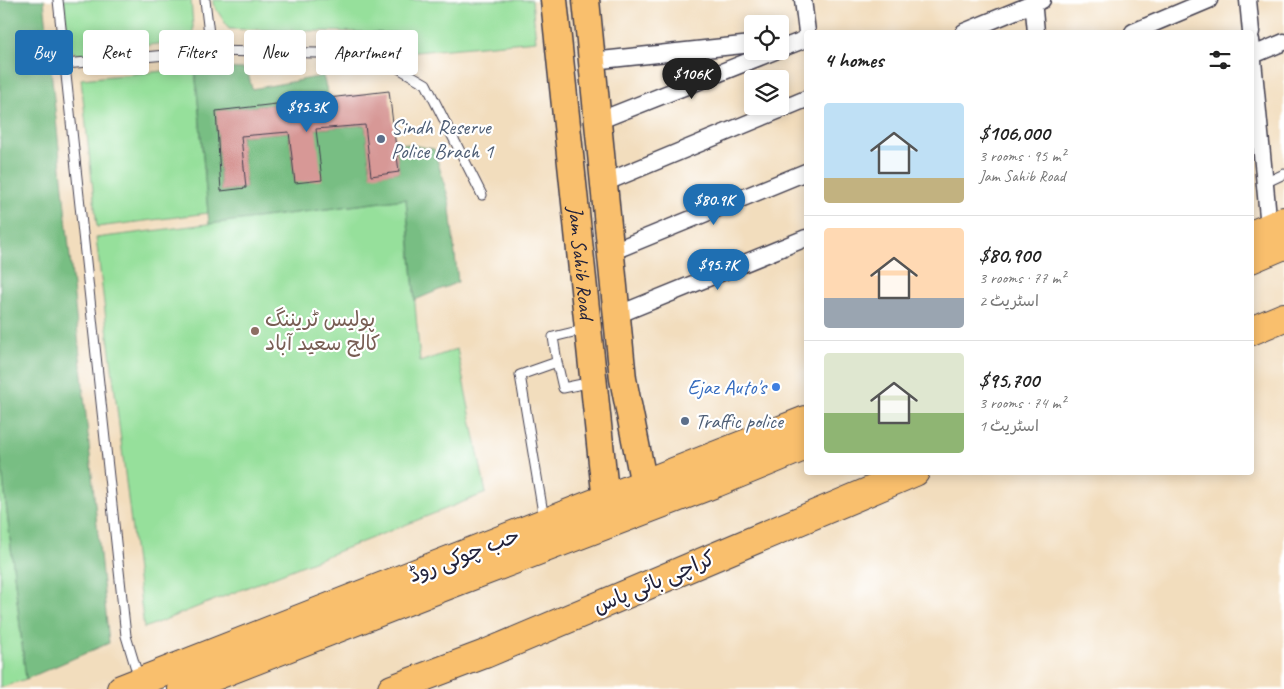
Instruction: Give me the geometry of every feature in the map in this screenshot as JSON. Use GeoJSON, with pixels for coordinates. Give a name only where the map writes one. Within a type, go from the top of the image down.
{"type":"FeatureCollection","features":[{"type":"Feature","properties":{"kind":"highway"},"geometry":{"type":"LineString","coordinates":[[1254,255],[1272,232]]}},
{"type":"Feature","properties":{"kind":"highway"},"geometry":{"type":"LineString","coordinates":[[1254,330],[1284,317]]}},
{"type":"Feature","properties":{"kind":"highway","name":"حب چوکی روڈ"},"geometry":{"type":"LineString","coordinates":[[647,497],[804,421]]}},
{"type":"Feature","properties":{"kind":"highway","name":"حب چوکی روڈ"},"geometry":{"type":"LineString","coordinates":[[182,689],[607,512],[647,497],[804,447]]}},
{"type":"Feature","properties":{"kind":"highway","name":"کراچی بائی پاس"},"geometry":{"type":"LineString","coordinates":[[392,689],[485,654],[907,475]]}},
{"type":"Feature","properties":{"kind":"highway","name":"حب چوکی روڈ"},"geometry":{"type":"LineString","coordinates":[[131,685],[545,524],[607,512]]}},
{"type":"Feature","properties":{"kind":"main road","name":"Jam Sahib Road"},"geometry":{"type":"LineString","coordinates":[[554,0],[607,512]]}},
{"type":"Feature","properties":{"kind":"main road","name":"Jam Sahib Road"},"geometry":{"type":"LineString","coordinates":[[586,0],[623,379],[647,497]]}},
{"type":"Feature","properties":{"kind":"street"},"geometry":{"type":"LineString","coordinates":[[803,0],[806,30]]}},
{"type":"Feature","properties":{"kind":"street"},"geometry":{"type":"LineString","coordinates":[[1139,30],[1209,0]]}},
{"type":"Feature","properties":{"kind":"street"},"geometry":{"type":"LineString","coordinates":[[1248,0],[1251,30]]}},
{"type":"Feature","properties":{"kind":"street"},"geometry":{"type":"LineString","coordinates":[[969,30],[1036,1],[1036,30]]}},
{"type":"Feature","properties":{"kind":"street"},"geometry":{"type":"LineString","coordinates":[[789,41],[804,39]]}},
{"type":"Feature","properties":{"kind":"street"},"geometry":{"type":"LineString","coordinates":[[789,46],[804,40]]}},
{"type":"Feature","properties":{"kind":"street"},"geometry":{"type":"LineString","coordinates":[[1254,50],[1284,42]]}},
{"type":"Feature","properties":{"kind":"street"},"geometry":{"type":"LineString","coordinates":[[592,62],[744,45]]}},
{"type":"Feature","properties":{"kind":"street"},"geometry":{"type":"LineString","coordinates":[[598,121],[752,60]]}},
{"type":"Feature","properties":{"kind":"street"},"geometry":{"type":"LineString","coordinates":[[1254,96],[1256,142],[1265,182],[1272,232]]}},
{"type":"Feature","properties":{"kind":"street"},"geometry":{"type":"LineString","coordinates":[[604,183],[804,100]]}},
{"type":"Feature","properties":{"kind":"street"},"geometry":{"type":"LineString","coordinates":[[611,252],[804,173]]}},
{"type":"Feature","properties":{"kind":"street"},"geometry":{"type":"LineString","coordinates":[[617,315],[804,239]]}},
{"type":"Feature","properties":{"kind":"lane"},"geometry":{"type":"LineString","coordinates":[[58,0],[61,30]]}},
{"type":"Feature","properties":{"kind":"lane"},"geometry":{"type":"LineString","coordinates":[[205,0],[209,30]]}},
{"type":"Feature","properties":{"kind":"lane"},"geometry":{"type":"LineString","coordinates":[[234,51],[374,54],[426,84],[482,195]]}},
{"type":"Feature","properties":{"kind":"lane"},"geometry":{"type":"LineString","coordinates":[[73,63],[159,56]]}},
{"type":"Feature","properties":{"kind":"lane"},"geometry":{"type":"LineString","coordinates":[[66,75],[131,685]]}},
{"type":"Feature","properties":{"kind":"lane"},"geometry":{"type":"LineString","coordinates":[[1265,182],[1284,174]]}},
{"type":"Feature","properties":{"kind":"lane"},"geometry":{"type":"LineString","coordinates":[[588,328],[552,337],[563,388],[594,382]]}},
{"type":"Feature","properties":{"kind":"lane"},"geometry":{"type":"LineString","coordinates":[[545,524],[520,375],[557,362]]}},
{"type":"Feature","properties":{"kind":"green space"},"geometry":{"type":"Polygon","coordinates":[[[0,0],[44,0],[47,30],[15,30],[15,75],[52,75],[109,643],[26,679],[0,451],[0,0]]]}},
{"type":"Feature","properties":{"kind":"green space"},"geometry":{"type":"Polygon","coordinates":[[[64,0],[191,0],[193,30],[159,30],[159,44],[149,45],[149,30],[83,30],[83,54],[77,55],[73,52],[73,30],[67,30],[64,0]]]}},
{"type":"Feature","properties":{"kind":"green space"},"geometry":{"type":"Polygon","coordinates":[[[213,0],[532,0],[536,41],[418,52],[418,30],[316,31],[229,29],[213,4],[213,0]]]}},
{"type":"Feature","properties":{"kind":"green space"},"geometry":{"type":"Polygon","coordinates":[[[234,69],[244,69],[244,75],[248,75],[252,89],[323,76],[329,98],[216,111],[221,191],[246,188],[241,136],[289,132],[295,183],[316,129],[365,125],[371,175],[399,172],[395,142],[434,149],[449,200],[458,282],[415,300],[406,199],[209,224],[196,75],[234,75],[234,69]]]}},
{"type":"Feature","properties":{"kind":"green space"},"geometry":{"type":"Polygon","coordinates":[[[159,71],[159,75],[196,75],[208,213],[97,227],[81,79],[122,75],[149,75],[149,72],[159,71]]]}},
{"type":"Feature","properties":{"kind":"green space"},"geometry":{"type":"Polygon","coordinates":[[[406,199],[420,362],[457,349],[486,493],[144,628],[96,238],[406,199]]]}},
{"type":"Feature","properties":{"kind":"green space"},"geometry":{"type":"Polygon","coordinates":[[[0,451],[26,679],[0,688],[0,451]]]}},
{"type":"Feature","properties":{"kind":"building","name":"Sindh Reserve Police Brach 1"},"geometry":{"type":"Polygon","coordinates":[[[389,91],[399,172],[371,176],[365,125],[316,129],[322,180],[295,183],[289,132],[241,136],[246,188],[221,191],[216,111],[389,91]]]}},
{"type":"Feature","properties":{"kind":"place","name":"Sindh Reserve Police Brach 1"},"geometry":{"type":"Point","coordinates":[381,139]}},
{"type":"Feature","properties":{"kind":"place","name":"پولیس ٹریننگ کالج سعید آباد"},"geometry":{"type":"Point","coordinates":[255,331]}},
{"type":"Feature","properties":{"kind":"place","name":"Ejaz Auto's"},"geometry":{"type":"Point","coordinates":[776,387]}},
{"type":"Feature","properties":{"kind":"place","name":"Traffic police"},"geometry":{"type":"Point","coordinates":[685,421]}}]}
